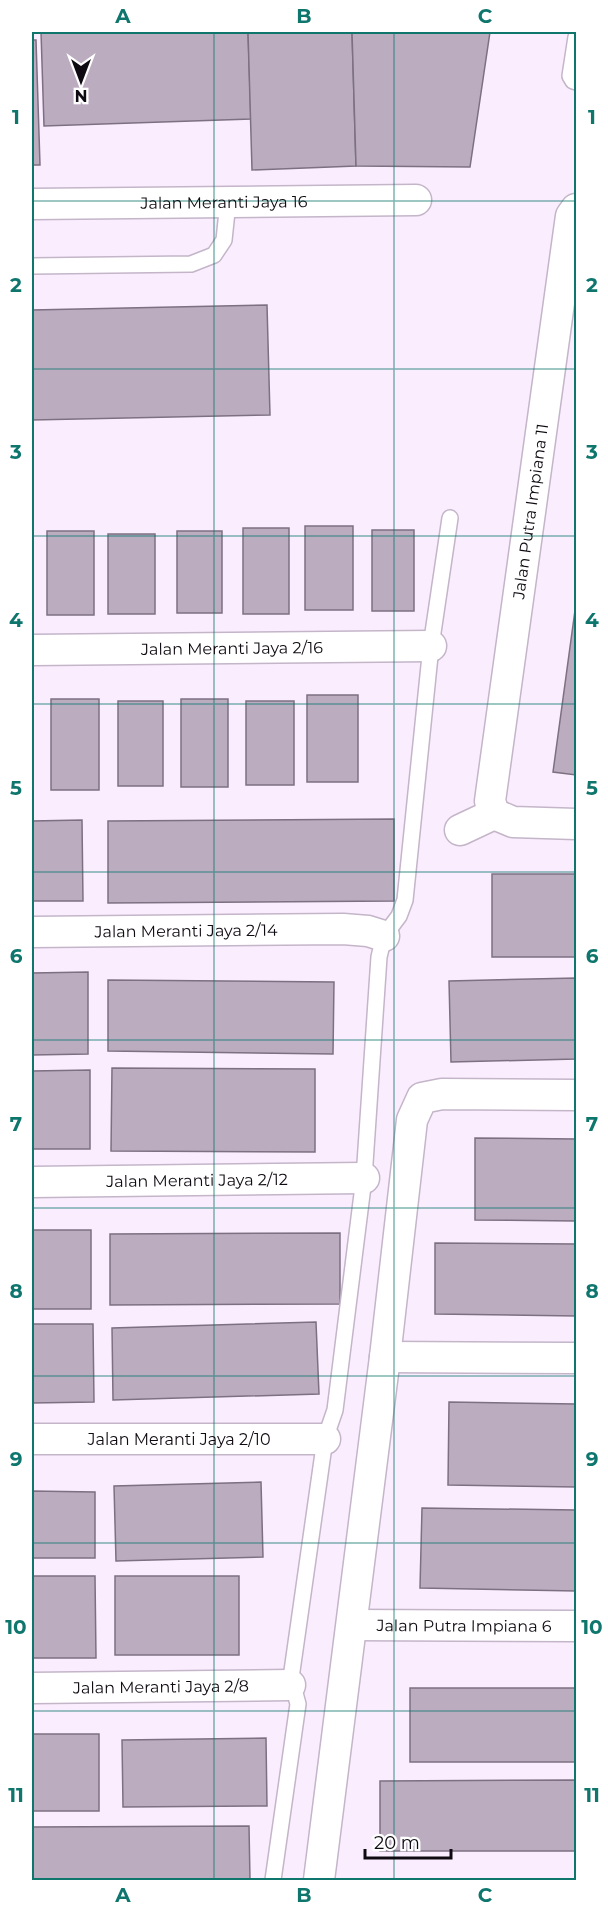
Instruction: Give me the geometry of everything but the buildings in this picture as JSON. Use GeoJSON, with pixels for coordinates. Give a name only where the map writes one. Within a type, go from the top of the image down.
{"type":"FeatureCollection","features":[{"type":"Feature","properties":{"kind":"street","name":"Jalan Meranti Jaya 16"},"geometry":{"type":"LineString","coordinates":[[32,204],[416,200]]}},
{"type":"Feature","properties":{"kind":"street","name":"Jalan Putra Impiana 11"},"geometry":{"type":"LineString","coordinates":[[494,814],[490,801],[571,216],[576,209]]}},
{"type":"Feature","properties":{"kind":"street","name":"Jalan Meranti Jaya 2/16"},"geometry":{"type":"LineString","coordinates":[[32,650],[431,646]]}},
{"type":"Feature","properties":{"kind":"street"},"geometry":{"type":"LineString","coordinates":[[460,830],[494,814],[513,822],[576,824]]}},
{"type":"Feature","properties":{"kind":"street","name":"Jalan Meranti Jaya 2/14"},"geometry":{"type":"LineString","coordinates":[[32,932],[343,929],[368,931],[384,936]]}},
{"type":"Feature","properties":{"kind":"street"},"geometry":{"type":"LineString","coordinates":[[319,1881],[385,1357],[412,1120],[422,1098],[442,1094],[576,1095]]}},
{"type":"Feature","properties":{"kind":"street","name":"Jalan Meranti Jaya 2/12"},"geometry":{"type":"LineString","coordinates":[[32,1182],[364,1178]]}},
{"type":"Feature","properties":{"kind":"street"},"geometry":{"type":"LineString","coordinates":[[385,1357],[576,1358]]}},
{"type":"Feature","properties":{"kind":"street","name":"Jalan Meranti Jaya 2/10"},"geometry":{"type":"LineString","coordinates":[[32,1439],[325,1439]]}},
{"type":"Feature","properties":{"kind":"street","name":"Jalan Putra Impiana 6"},"geometry":{"type":"LineString","coordinates":[[352,1624],[576,1626]]}},
{"type":"Feature","properties":{"kind":"street","name":"Jalan Meranti Jaya 2/8"},"geometry":{"type":"LineString","coordinates":[[32,1688],[290,1685]]}},
{"type":"Feature","properties":{"kind":"lane"},"geometry":{"type":"LineString","coordinates":[[576,37],[570,76],[576,82]]}},
{"type":"Feature","properties":{"kind":"lane"},"geometry":{"type":"LineString","coordinates":[[32,266],[191,264],[214,255],[224,240],[228,202]]}},
{"type":"Feature","properties":{"kind":"lane"},"geometry":{"type":"LineString","coordinates":[[273,1881],[298,1704],[290,1685],[325,1439],[335,1410],[364,1178],[378,968],[384,936],[399,916],[405,900],[431,646],[450,518]]}}]}
